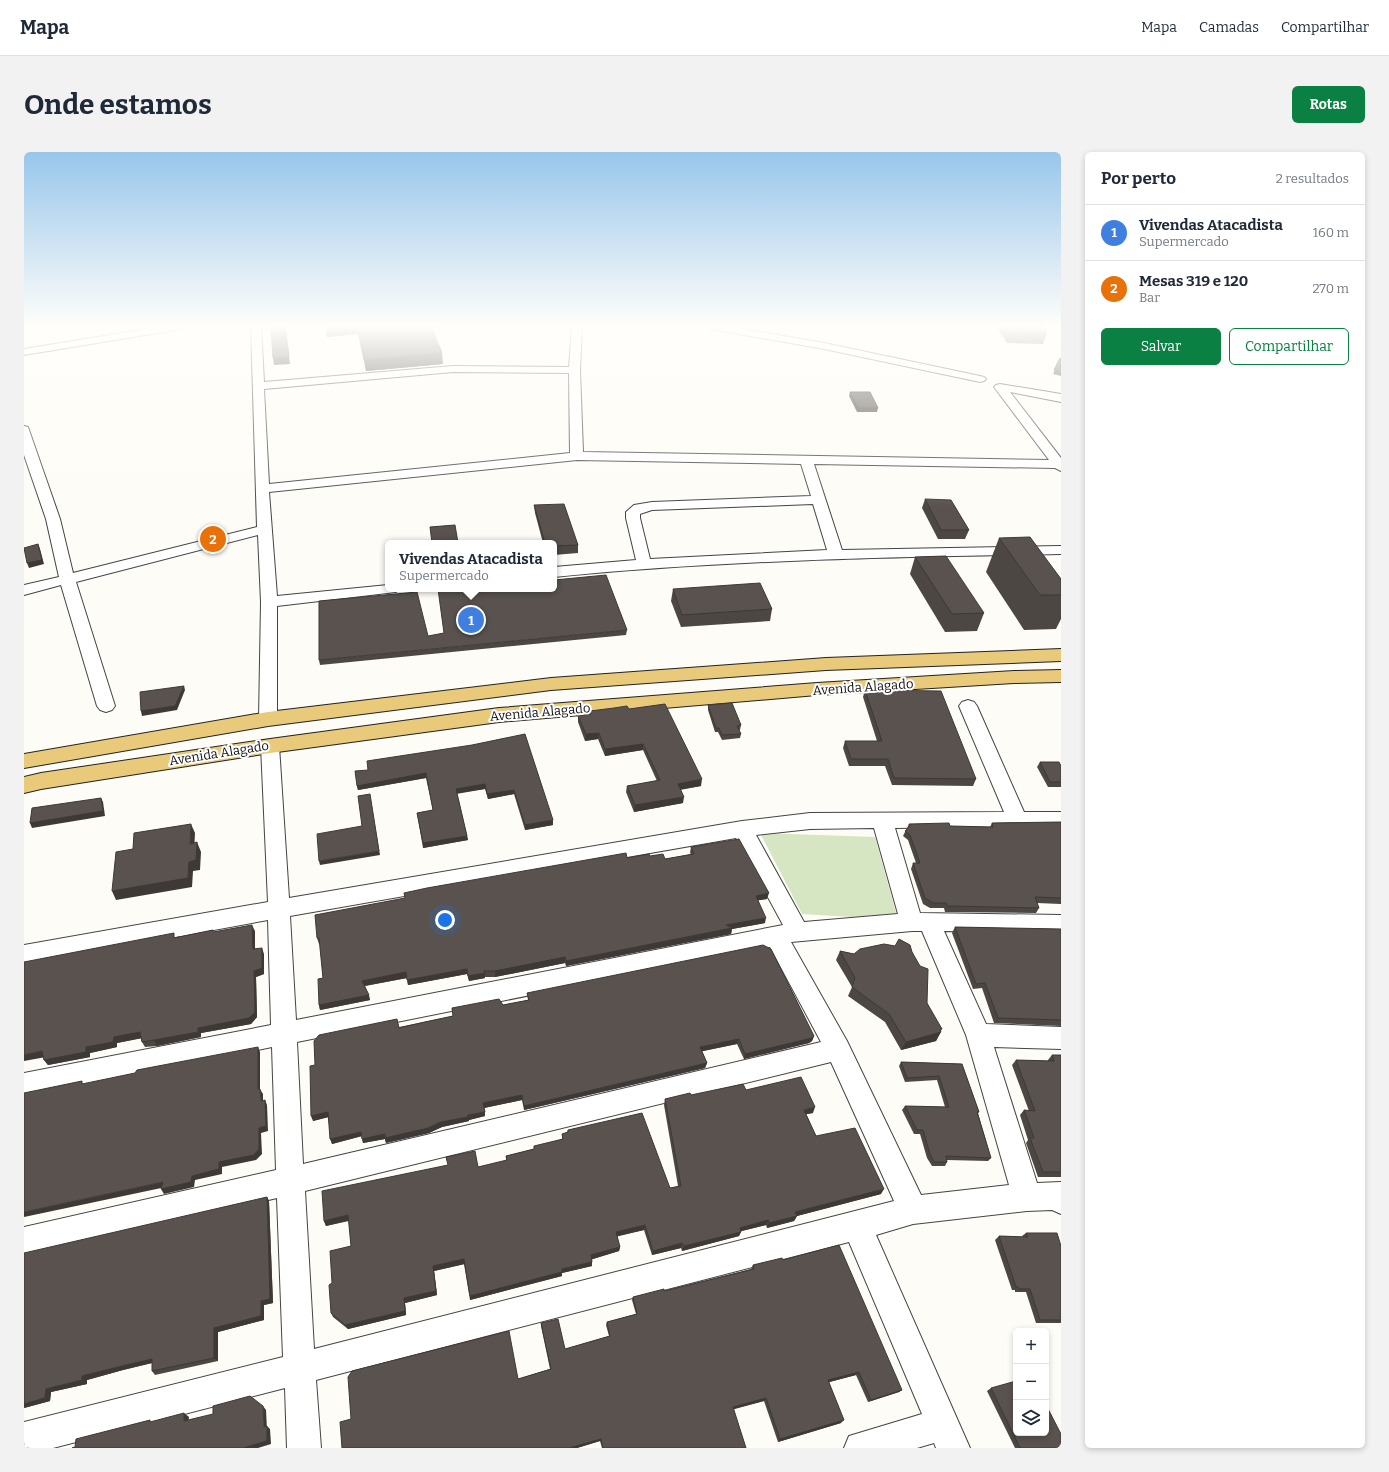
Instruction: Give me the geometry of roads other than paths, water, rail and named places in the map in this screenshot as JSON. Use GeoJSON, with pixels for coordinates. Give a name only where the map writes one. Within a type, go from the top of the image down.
{"type":"FeatureCollection","features":[{"type":"Feature","properties":{"kind":"main road","name":"Avenida Alagado"},"geometry":{"type":"LineString","coordinates":[[24,761],[268,719],[551,684],[826,664],[1061,655]]}},
{"type":"Feature","properties":{"kind":"main road","name":"Avenida Alagado"},"geometry":{"type":"LineString","coordinates":[[33,783],[270,746],[507,714],[828,689],[1014,677],[1061,676]]}},
{"type":"Feature","properties":{"kind":"main road"},"geometry":{"type":"LineString","coordinates":[[33,783],[45,757]]}},
{"type":"Feature","properties":{"kind":"street"},"geometry":{"type":"LineString","coordinates":[[258,386],[262,489],[266,529],[269,602],[268,719]]}},
{"type":"Feature","properties":{"kind":"street"},"geometry":{"type":"LineString","coordinates":[[575,386],[577,456]]}},
{"type":"Feature","properties":{"kind":"street"},"geometry":{"type":"LineString","coordinates":[[1000,387],[1061,398]]}},
{"type":"Feature","properties":{"kind":"street"},"geometry":{"type":"LineString","coordinates":[[1000,387],[1060,465]]}},
{"type":"Feature","properties":{"kind":"street"},"geometry":{"type":"LineString","coordinates":[[24,430],[26,448],[53,519],[67,579],[106,706]]}},
{"type":"Feature","properties":{"kind":"street"},"geometry":{"type":"LineString","coordinates":[[262,489],[577,456],[1060,465]]}},
{"type":"Feature","properties":{"kind":"street"},"geometry":{"type":"LineString","coordinates":[[806,460],[836,554]]}},
{"type":"Feature","properties":{"kind":"street"},"geometry":{"type":"LineString","coordinates":[[644,564],[633,518],[633,512],[639,508],[652,506],[818,500]]}},
{"type":"Feature","properties":{"kind":"street"},"geometry":{"type":"LineString","coordinates":[[24,590],[266,529]]}},
{"type":"Feature","properties":{"kind":"street"},"geometry":{"type":"LineString","coordinates":[[557,572],[644,564],[836,554],[1061,550]]}},
{"type":"Feature","properties":{"kind":"street"},"geometry":{"type":"LineString","coordinates":[[269,602],[385,590]]}},
{"type":"Feature","properties":{"kind":"street"},"geometry":{"type":"LineString","coordinates":[[968,706],[1017,819]]}},
{"type":"Feature","properties":{"kind":"street"},"geometry":{"type":"LineString","coordinates":[[270,746],[304,1448]]}},
{"type":"Feature","properties":{"kind":"street"},"geometry":{"type":"LineString","coordinates":[[24,955],[279,909],[742,829],[810,821],[1061,819]]}},
{"type":"Feature","properties":{"kind":"street"},"geometry":{"type":"LineString","coordinates":[[882,820],[920,922],[978,1035],[1027,1197]]}},
{"type":"Feature","properties":{"kind":"street"},"geometry":{"type":"LineString","coordinates":[[742,829],[838,1049],[913,1210]]}},
{"type":"Feature","properties":{"kind":"street"},"geometry":{"type":"LineString","coordinates":[[24,1085],[285,1032],[787,934],[920,922],[1061,924]]}},
{"type":"Feature","properties":{"kind":"street"},"geometry":{"type":"LineString","coordinates":[[978,1035],[1061,1038]]}},
{"type":"Feature","properties":{"kind":"street"},"geometry":{"type":"LineString","coordinates":[[24,1242],[290,1181],[838,1049]]}},
{"type":"Feature","properties":{"kind":"street"},"geometry":{"type":"LineString","coordinates":[[24,1439],[857,1226],[913,1210],[1027,1197],[1061,1197]]}},
{"type":"Feature","properties":{"kind":"street"},"geometry":{"type":"LineString","coordinates":[[857,1226],[947,1436],[861,1448]]}},
{"type":"Feature","properties":{"kind":"place","name":"Mesas 319 e 120"},"geometry":{"type":"Point","coordinates":[213,539]}},
{"type":"Feature","properties":{"kind":"place","name":"Vivendas Atacadista"},"geometry":{"type":"Point","coordinates":[471,620]}}]}
